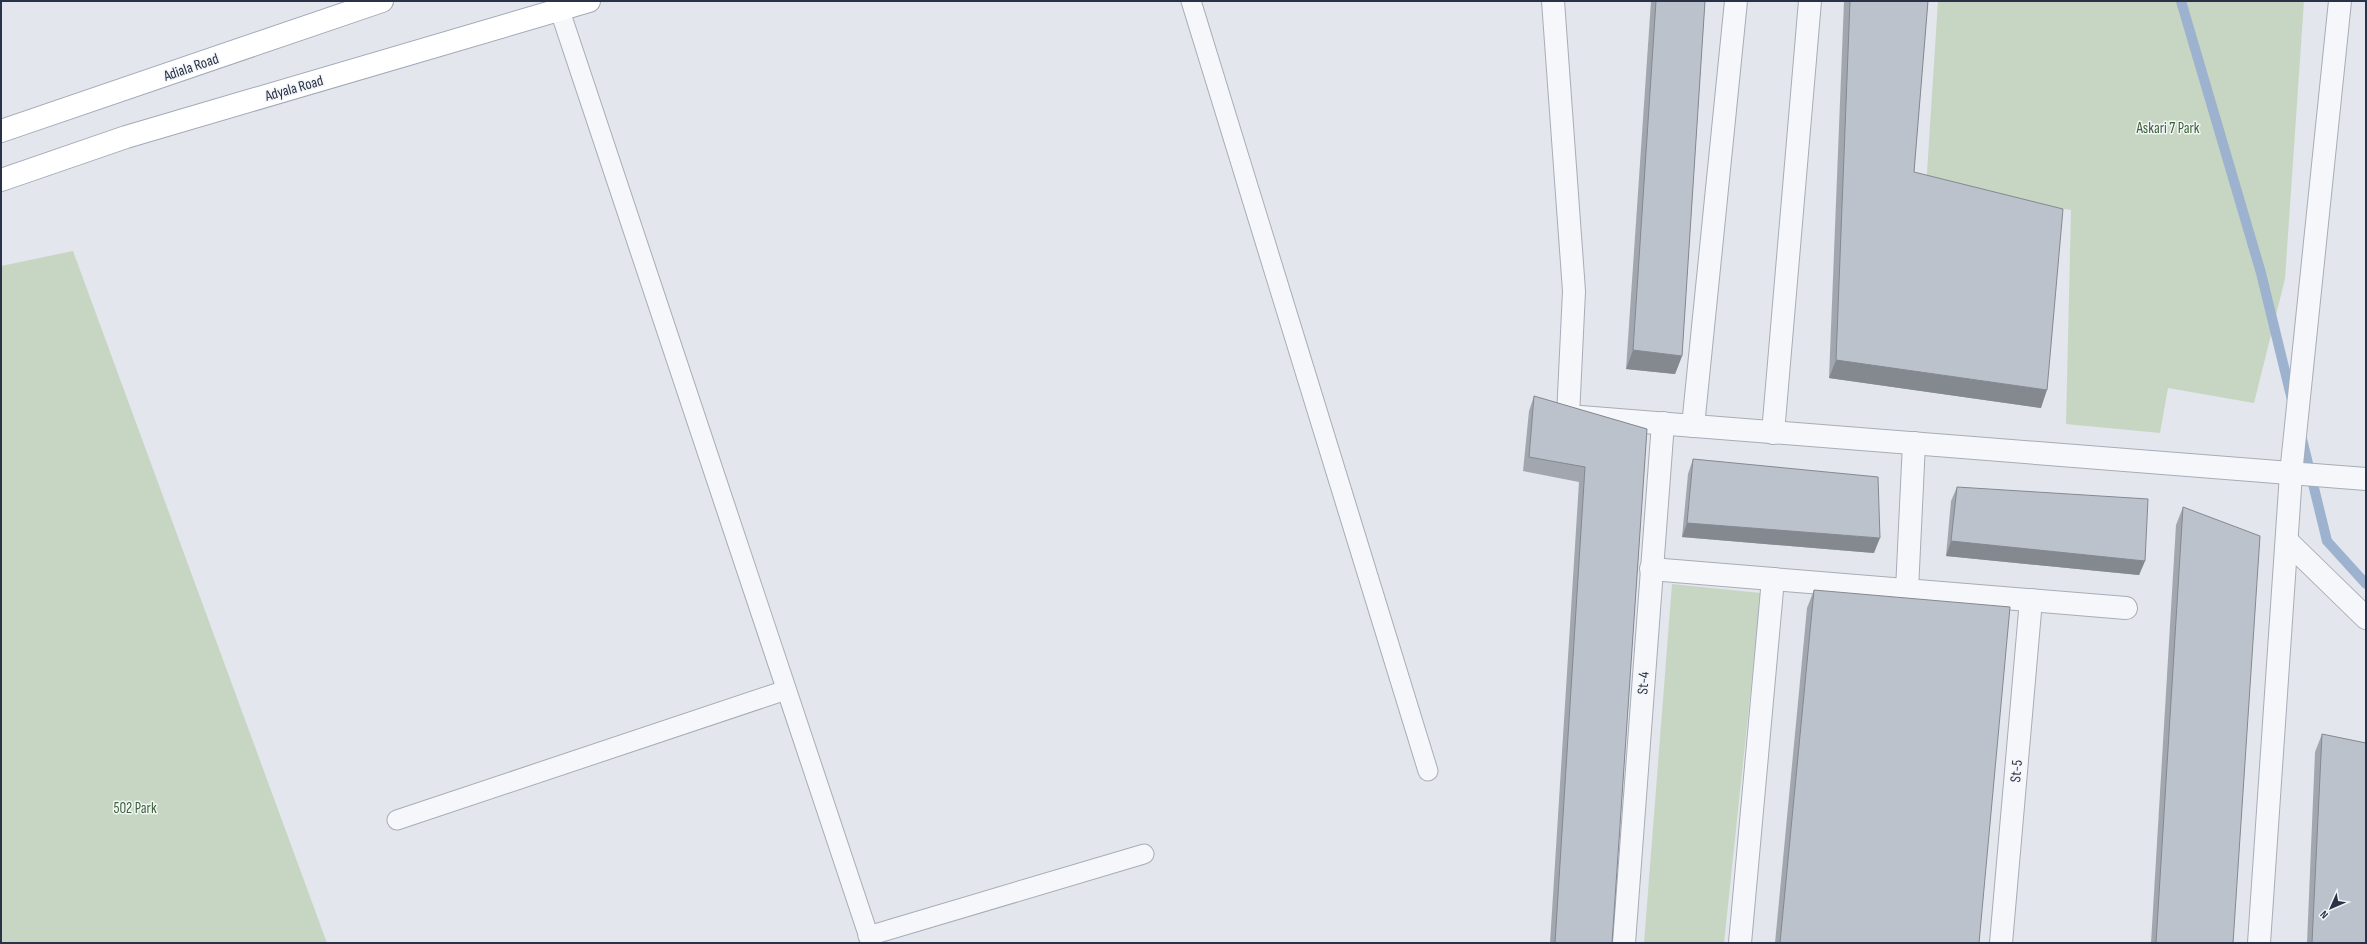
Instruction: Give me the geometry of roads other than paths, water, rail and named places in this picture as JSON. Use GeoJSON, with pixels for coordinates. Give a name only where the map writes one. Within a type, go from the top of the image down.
{"type":"FeatureCollection","features":[{"type":"Feature","properties":{"kind":"main road","name":"Adiala Road"},"geometry":{"type":"LineString","coordinates":[[1,131],[382,1]]}},
{"type":"Feature","properties":{"kind":"main road","name":"Adyala Road"},"geometry":{"type":"LineString","coordinates":[[1,180],[134,135],[560,11],[589,1]]}},
{"type":"Feature","properties":{"kind":"street"},"geometry":{"type":"LineString","coordinates":[[1553,1],[1574,291],[1568,416],[2366,479]]}},
{"type":"Feature","properties":{"kind":"street"},"geometry":{"type":"LineString","coordinates":[[1693,426],[1736,1]]}},
{"type":"Feature","properties":{"kind":"street"},"geometry":{"type":"LineString","coordinates":[[1773,432],[1810,1]]}},
{"type":"Feature","properties":{"kind":"street"},"geometry":{"type":"LineString","coordinates":[[2259,943],[2292,474],[2340,1]]}},
{"type":"Feature","properties":{"kind":"street","name":"St-4"},"geometry":{"type":"LineString","coordinates":[[1624,943],[1663,423]]}},
{"type":"Feature","properties":{"kind":"street"},"geometry":{"type":"LineString","coordinates":[[1907,590],[1914,443]]}},
{"type":"Feature","properties":{"kind":"street"},"geometry":{"type":"LineString","coordinates":[[2287,541],[2366,618]]}},
{"type":"Feature","properties":{"kind":"street"},"geometry":{"type":"LineString","coordinates":[[1652,569],[2126,608]]}},
{"type":"Feature","properties":{"kind":"street"},"geometry":{"type":"LineString","coordinates":[[1740,943],[1772,579]]}},
{"type":"Feature","properties":{"kind":"street","name":"St-5"},"geometry":{"type":"LineString","coordinates":[[2001,943],[2031,600]]}},
{"type":"Feature","properties":{"kind":"lane"},"geometry":{"type":"LineString","coordinates":[[1191,1],[1428,771]]}},
{"type":"Feature","properties":{"kind":"lane"},"geometry":{"type":"LineString","coordinates":[[560,11],[869,940],[1144,854]]}},
{"type":"Feature","properties":{"kind":"lane"},"geometry":{"type":"LineString","coordinates":[[397,820],[786,690]]}},
{"type":"Feature","properties":{"kind":"waterway"},"geometry":{"type":"LineString","coordinates":[[2181,1],[2261,273],[2292,400]]}},
{"type":"Feature","properties":{"kind":"waterway"},"geometry":{"type":"LineString","coordinates":[[2302,439],[2327,541],[2366,584]]}},
{"type":"Feature","properties":{"kind":"park label","name":"Askari 7 Park"},"geometry":{"type":"Point","coordinates":[2168,128]}},
{"type":"Feature","properties":{"kind":"park label","name":"502 Park"},"geometry":{"type":"Point","coordinates":[135,808]}}]}
